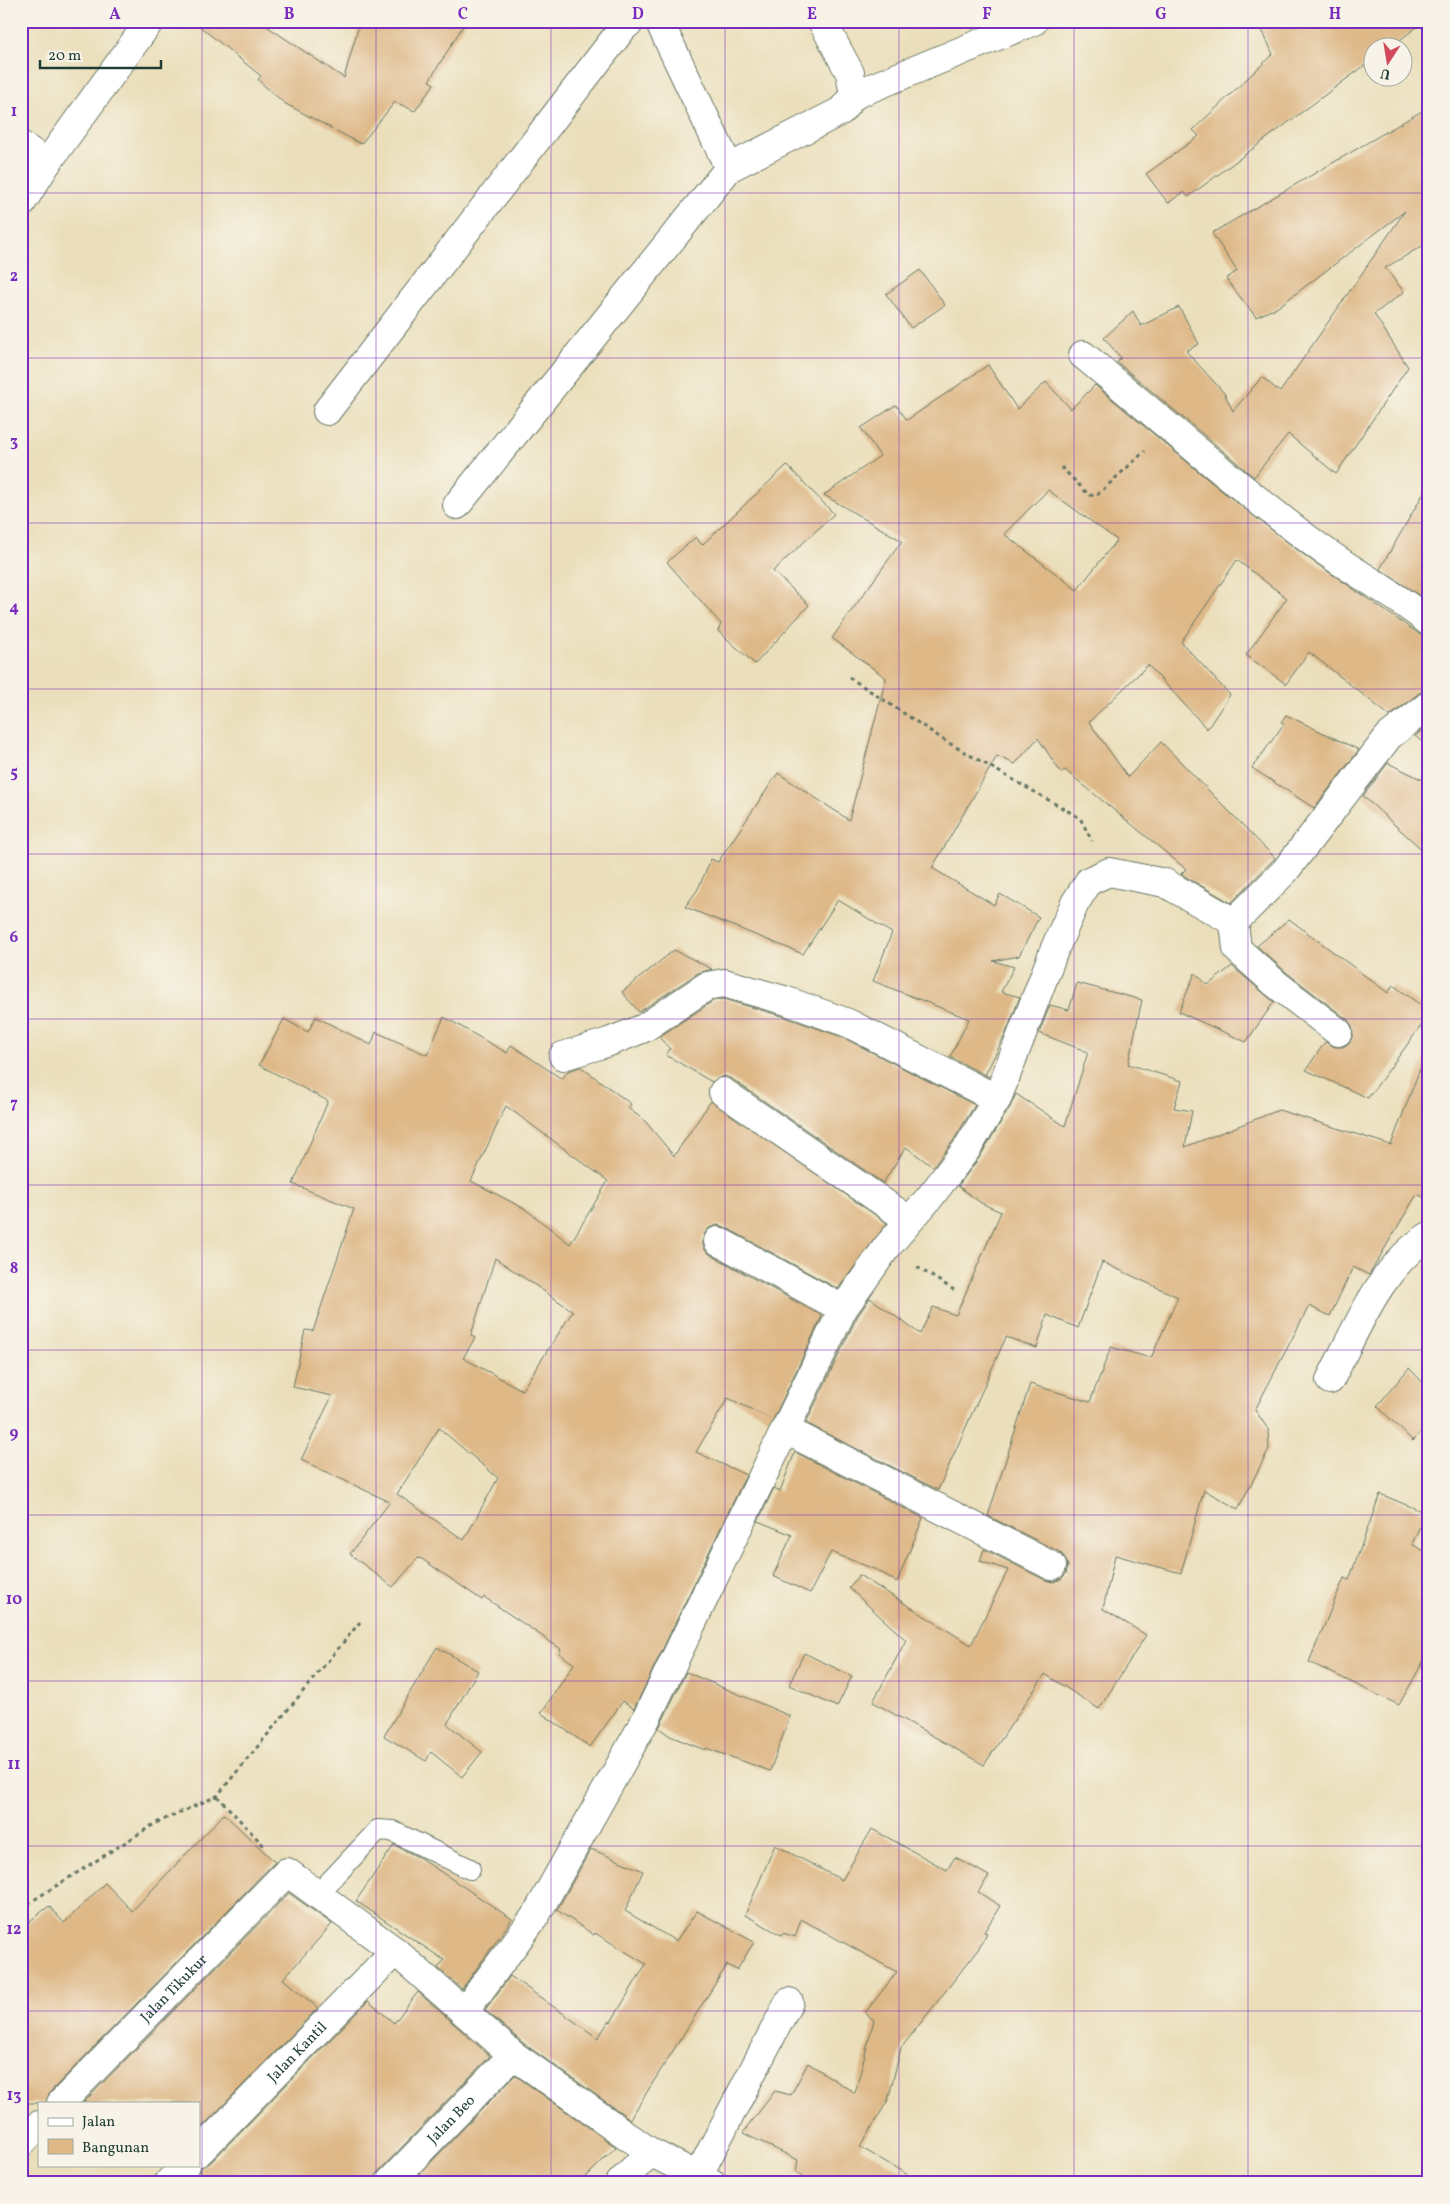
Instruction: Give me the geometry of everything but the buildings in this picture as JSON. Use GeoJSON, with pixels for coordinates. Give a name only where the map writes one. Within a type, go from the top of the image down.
{"type":"FeatureCollection","features":[{"type":"Feature","properties":{"kind":"street"},"geometry":{"type":"LineString","coordinates":[[21,204],[47,163],[150,21]]}},
{"type":"Feature","properties":{"kind":"street"},"geometry":{"type":"LineString","coordinates":[[327,411],[623,28],[631,21]]}},
{"type":"Feature","properties":{"kind":"street"},"geometry":{"type":"LineString","coordinates":[[659,21],[729,168]]}},
{"type":"Feature","properties":{"kind":"street"},"geometry":{"type":"LineString","coordinates":[[822,21],[850,73],[854,95]]}},
{"type":"Feature","properties":{"kind":"street"},"geometry":{"type":"LineString","coordinates":[[457,505],[729,168],[841,111],[854,95],[1034,21]]}},
{"type":"Feature","properties":{"kind":"street"},"geometry":{"type":"LineString","coordinates":[[21,146],[47,163]]}},
{"type":"Feature","properties":{"kind":"street"},"geometry":{"type":"LineString","coordinates":[[1082,355],[1170,427],[1196,451],[1317,545],[1408,605],[1429,622]]}},
{"type":"Feature","properties":{"kind":"street"},"geometry":{"type":"LineString","coordinates":[[1234,922],[1285,871],[1389,736],[1429,705]]}},
{"type":"Feature","properties":{"kind":"street"},"geometry":{"type":"LineString","coordinates":[[464,2012],[536,1915],[646,1719],[843,1309],[886,1248],[966,1150],[997,1100],[1055,948],[1074,903],[1089,881],[1109,872],[1165,883],[1234,922]]}},
{"type":"Feature","properties":{"kind":"street"},"geometry":{"type":"LineString","coordinates":[[1234,922],[1237,949],[1276,984],[1338,1032]]}},
{"type":"Feature","properties":{"kind":"street"},"geometry":{"type":"LineString","coordinates":[[563,1056],[609,1042],[644,1028],[707,986],[724,983],[787,1001],[848,1023],[997,1100]]}},
{"type":"Feature","properties":{"kind":"street"},"geometry":{"type":"LineString","coordinates":[[723,1092],[910,1220]]}},
{"type":"Feature","properties":{"kind":"street"},"geometry":{"type":"LineString","coordinates":[[1330,1380],[1374,1296],[1406,1255],[1429,1236]]}},
{"type":"Feature","properties":{"kind":"street"},"geometry":{"type":"LineString","coordinates":[[718,1241],[843,1309]]}},
{"type":"Feature","properties":{"kind":"street"},"geometry":{"type":"LineString","coordinates":[[786,1430],[1052,1566]]}},
{"type":"Feature","properties":{"kind":"street"},"geometry":{"type":"LineString","coordinates":[[287,1872],[396,1951],[513,2055],[650,2152],[705,2178],[789,2002]]}},
{"type":"Feature","properties":{"kind":"street","name":"Jalan Tikukur"},"geometry":{"type":"LineString","coordinates":[[62,2102],[287,1872]]}},
{"type":"Feature","properties":{"kind":"street","name":"Jalan Kantil"},"geometry":{"type":"LineString","coordinates":[[200,2151],[396,1951]]}},
{"type":"Feature","properties":{"kind":"street","name":"Jalan Beo"},"geometry":{"type":"LineString","coordinates":[[389,2183],[513,2055]]}},
{"type":"Feature","properties":{"kind":"street"},"geometry":{"type":"LineString","coordinates":[[21,2143],[38,2126]]}},
{"type":"Feature","properties":{"kind":"street"},"geometry":{"type":"LineString","coordinates":[[620,2183],[650,2152]]}},
{"type":"Feature","properties":{"kind":"street"},"geometry":{"type":"LineString","coordinates":[[168,2183],[185,2166]]}},
{"type":"Feature","properties":{"kind":"lane"},"geometry":{"type":"LineString","coordinates":[[318,1894],[378,1830],[392,1832],[470,1869]]}},
{"type":"Feature","properties":{"kind":"path"},"geometry":{"type":"LineString","coordinates":[[1061,467],[1089,495],[1096,496],[1170,427]]}},
{"type":"Feature","properties":{"kind":"path"},"geometry":{"type":"LineString","coordinates":[[849,678],[947,742],[1080,818],[1109,872]]}},
{"type":"Feature","properties":{"kind":"path"},"geometry":{"type":"LineString","coordinates":[[886,1248],[954,1290]]}},
{"type":"Feature","properties":{"kind":"path"},"geometry":{"type":"LineString","coordinates":[[21,1908],[156,1823],[217,1796],[360,1622]]}},
{"type":"Feature","properties":{"kind":"path"},"geometry":{"type":"LineString","coordinates":[[217,1796],[287,1872]]}}]}
